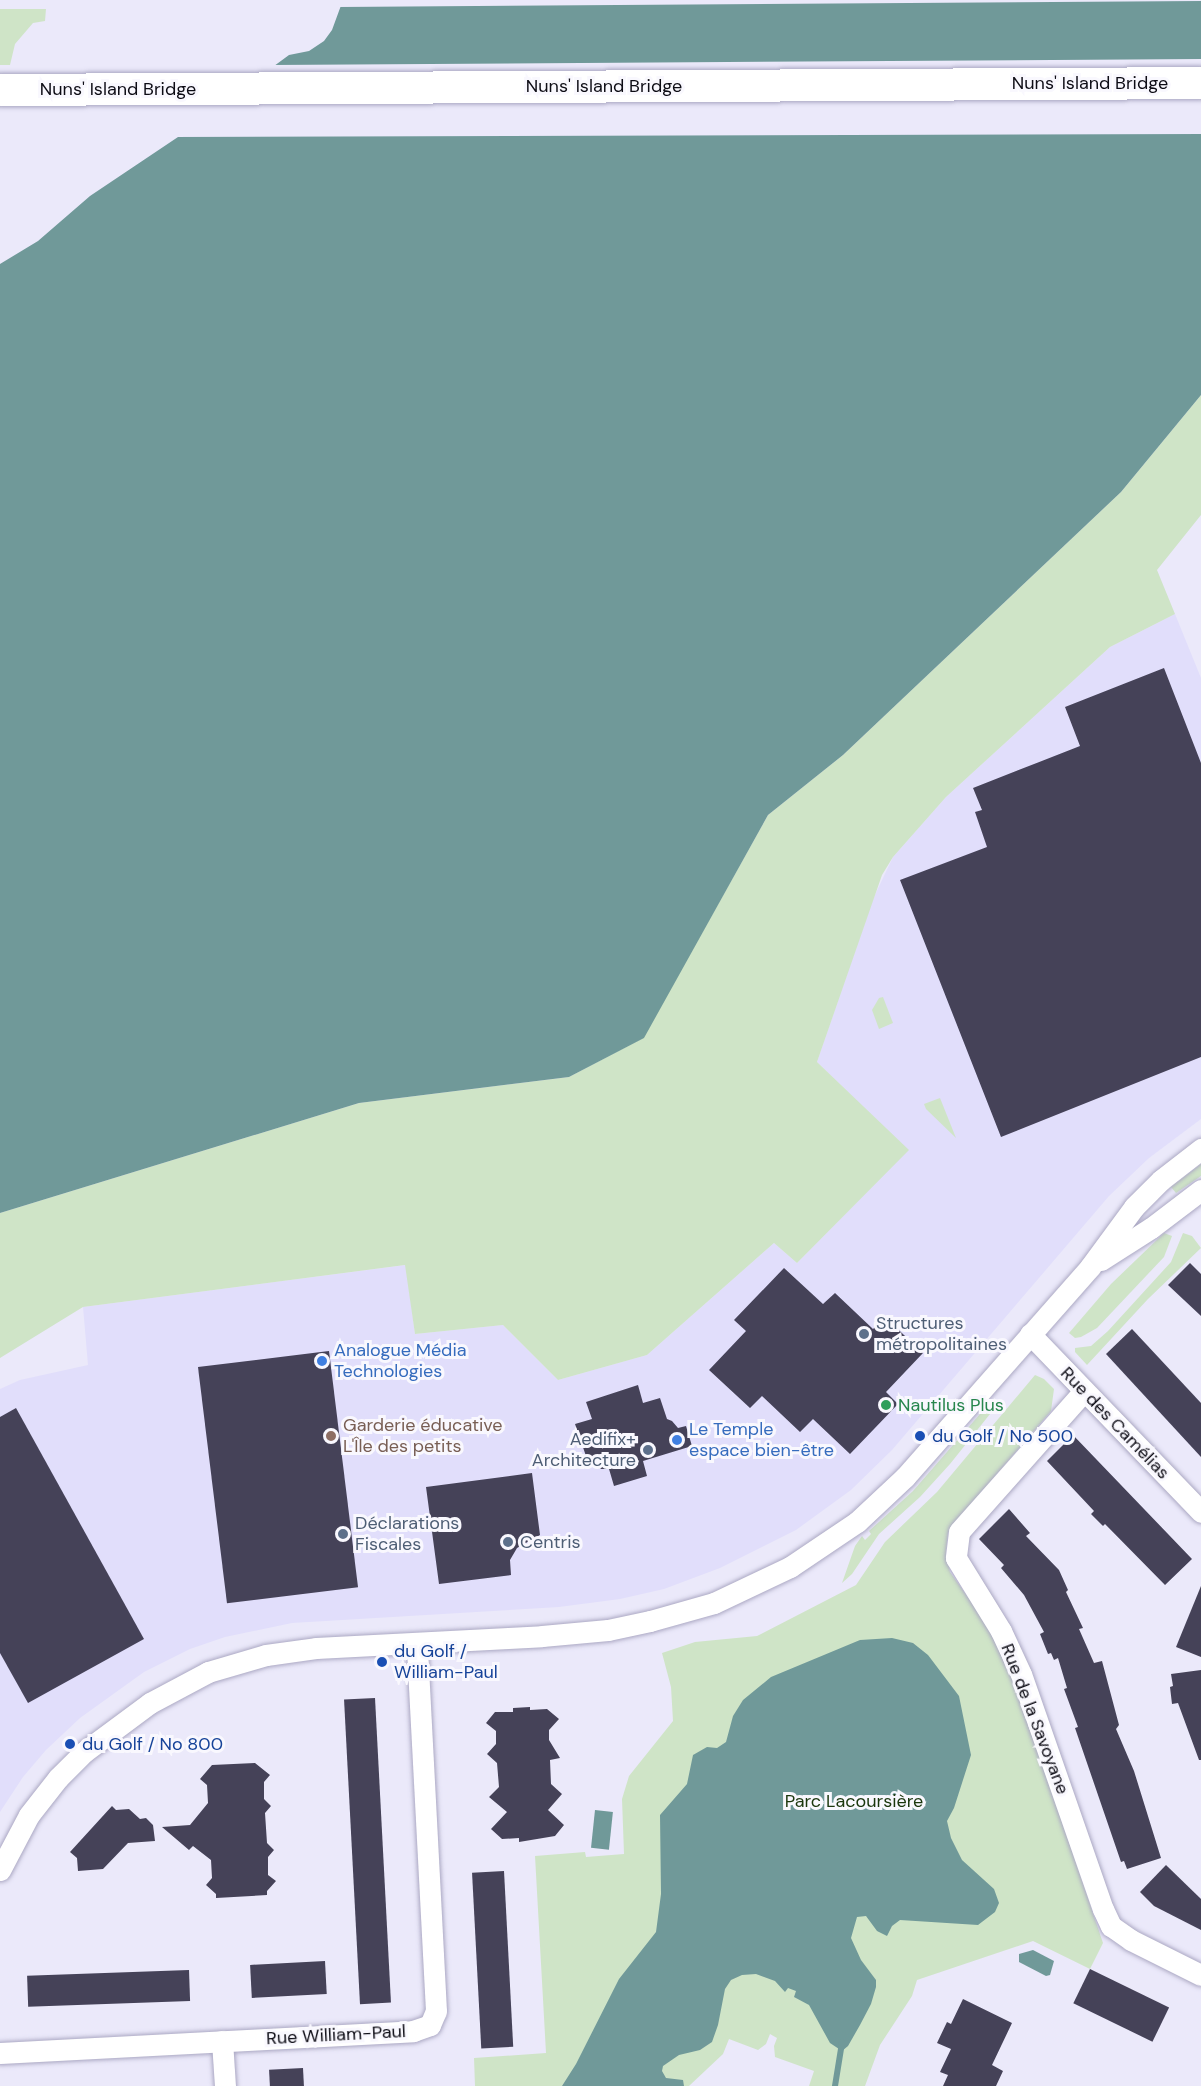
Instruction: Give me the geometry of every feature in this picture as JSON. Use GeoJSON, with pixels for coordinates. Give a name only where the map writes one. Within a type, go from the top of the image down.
{"type":"FeatureCollection","features":[{"type":"Feature","properties":{"kind":"highway","name":"Nuns' Island Bridge"},"geometry":{"type":"LineString","coordinates":[[4,90],[1201,83]]}},
{"type":"Feature","properties":{"kind":"street"},"geometry":{"type":"LineString","coordinates":[[0,1870],[29,1815],[68,1768],[115,1726],[169,1691],[216,1669],[266,1655],[316,1648],[567,1635],[618,1628],[714,1603],[761,1583],[834,1539],[889,1493],[1090,1267],[1134,1207],[1161,1180],[1201,1149]]}},
{"type":"Feature","properties":{"kind":"street"},"geometry":{"type":"LineString","coordinates":[[1090,1267],[1197,1201]]}},
{"type":"Feature","properties":{"kind":"street","name":"Rue des Camélias"},"geometry":{"type":"LineString","coordinates":[[1030,1334],[1201,1512]]}},
{"type":"Feature","properties":{"kind":"street","name":"Rue de la Savoyane"},"geometry":{"type":"LineString","coordinates":[[1083,1391],[959,1532],[955,1549],[956,1558],[1001,1631],[1021,1674],[1107,1917],[1119,1933],[1201,1975]]}},
{"type":"Feature","properties":{"kind":"street","name":"Rue William-Paul"},"geometry":{"type":"LineString","coordinates":[[0,2053],[413,2031],[427,2027],[434,2021],[436,2011],[417,1643]]}},
{"type":"Feature","properties":{"kind":"street"},"geometry":{"type":"LineString","coordinates":[[222,2041],[225,2086]]}},
{"type":"Feature","properties":{"kind":"shaded area"},"geometry":{"type":"Polygon","coordinates":[[[343,0],[1201,0],[1201,395],[1121,492],[843,755],[768,815],[644,1038],[569,1077],[359,1103],[0,1213],[0,264],[38,241],[90,196],[178,137],[289,55],[309,51],[324,41],[332,30],[343,0]]]}},
{"type":"Feature","properties":{"kind":"shaded area"},"geometry":{"type":"Polygon","coordinates":[[[1175,614],[1201,678],[1201,1119],[1149,1158],[1109,1196],[892,1450],[851,1490],[796,1530],[720,1568],[664,1589],[620,1599],[559,1607],[292,1623],[225,1637],[190,1649],[144,1672],[80,1718],[46,1750],[23,1777],[0,1812],[0,1389],[20,1380],[88,1365],[83,1307],[406,1265],[415,1334],[503,1325],[558,1380],[647,1355],[774,1243],[797,1263],[908,1150],[817,1062],[873,899],[893,857],[946,797],[1110,647],[1175,614]]]}},
{"type":"Feature","properties":{"kind":"shaded area"},"geometry":{"type":"Polygon","coordinates":[[[892,1638],[913,1643],[928,1655],[959,1696],[971,1755],[954,1808],[947,1821],[951,1838],[962,1860],[994,1889],[999,1903],[995,1912],[978,1925],[900,1920],[892,1926],[887,1936],[877,1931],[866,1916],[857,1917],[851,1938],[861,1960],[876,1980],[876,1987],[871,2004],[860,2025],[848,2046],[842,2051],[830,2043],[809,2005],[794,1997],[796,1991],[788,1988],[785,1992],[775,1981],[756,1974],[742,1975],[731,1980],[725,1989],[712,2042],[700,2050],[679,2055],[663,2066],[662,2071],[666,2078],[683,2080],[684,2086],[562,2086],[576,2064],[619,1979],[656,1932],[661,1894],[660,1815],[687,1784],[693,1755],[707,1747],[717,1748],[726,1742],[733,1716],[743,1700],[771,1677],[860,1640],[892,1638]]]}},
{"type":"Feature","properties":{"kind":"shaded area"},"geometry":{"type":"Polygon","coordinates":[[[595,1810],[613,1812],[609,1850],[591,1848],[595,1810]]]}},
{"type":"Feature","properties":{"kind":"shaded area"},"geometry":{"type":"Polygon","coordinates":[[[1033,1950],[1054,1961],[1050,1975],[1046,1976],[1019,1962],[1019,1954],[1033,1950]]]}},
{"type":"Feature","properties":{"kind":"green space"},"geometry":{"type":"Polygon","coordinates":[[[0,9],[46,9],[45,21],[33,23],[15,44],[10,65],[0,65],[0,9]]]}},
{"type":"Feature","properties":{"kind":"green space"},"geometry":{"type":"Polygon","coordinates":[[[1201,395],[1201,515],[1157,570],[1175,614],[1110,647],[946,797],[893,857],[882,875],[817,1062],[909,1150],[797,1263],[774,1243],[647,1355],[558,1380],[503,1325],[415,1334],[405,1265],[83,1307],[0,1358],[0,1213],[359,1103],[569,1077],[643,1038],[768,815],[843,755],[1121,492],[1201,395]]]}},
{"type":"Feature","properties":{"kind":"green space"},"geometry":{"type":"Polygon","coordinates":[[[883,997],[893,1023],[879,1029],[872,1010],[879,998],[883,997]]]}},
{"type":"Feature","properties":{"kind":"green space"},"geometry":{"type":"Polygon","coordinates":[[[940,1098],[956,1138],[926,1109],[924,1104],[940,1098]]]}},
{"type":"Feature","properties":{"kind":"green space"},"geometry":{"type":"Polygon","coordinates":[[[1201,1164],[1201,1176],[1176,1193],[1171,1187],[1201,1164]]]}},
{"type":"Feature","properties":{"kind":"green space"},"geometry":{"type":"Polygon","coordinates":[[[1164,1233],[1172,1236],[1164,1257],[1097,1328],[1081,1337],[1075,1338],[1069,1333],[1111,1284],[1164,1233]]]}},
{"type":"Feature","properties":{"kind":"green space"},"geometry":{"type":"Polygon","coordinates":[[[1183,1233],[1192,1236],[1201,1248],[1148,1299],[1087,1365],[1075,1352],[1075,1348],[1091,1346],[1108,1331],[1171,1262],[1183,1233]]]}},
{"type":"Feature","properties":{"kind":"green space","name":"Parc Lacoursière"},"geometry":{"type":"Polygon","coordinates":[[[1035,1375],[1044,1379],[1054,1389],[1051,1411],[952,1526],[948,1533],[946,1553],[950,1572],[984,1620],[1015,1683],[1103,1943],[1090,1969],[1033,1941],[917,1980],[912,1996],[880,2045],[865,2086],[809,2086],[814,2071],[775,2057],[774,2046],[777,2038],[770,2034],[766,2044],[758,2050],[729,2039],[723,2054],[689,2086],[475,2086],[474,2058],[546,2053],[535,1856],[585,1852],[586,1857],[624,1854],[622,1799],[629,1776],[673,1721],[671,1687],[662,1653],[695,1642],[757,1636],[856,1585],[885,1542],[937,1492],[1035,1375]]]}},
{"type":"Feature","properties":{"kind":"green space"},"geometry":{"type":"Polygon","coordinates":[[[993,1399],[998,1404],[950,1464],[920,1497],[879,1534],[852,1574],[842,1583],[855,1546],[862,1536],[865,1540],[871,1534],[869,1531],[913,1491],[993,1399]]]}},
{"type":"Feature","properties":{"kind":"pier"},"geometry":{"type":"Polygon","coordinates":[[[340,0],[1201,0],[1201,1],[339,7],[340,0]]]}},
{"type":"Feature","properties":{"kind":"pier"},"geometry":{"type":"Polygon","coordinates":[[[1201,59],[1201,134],[172,137],[272,65],[1201,59]]]}},
{"type":"Feature","properties":{"kind":"building"},"geometry":{"type":"Polygon","coordinates":[[[1164,668],[1201,763],[1201,1057],[1001,1137],[900,880],[987,847],[975,812],[982,810],[973,788],[1080,746],[1065,707],[1164,668]]]}},
{"type":"Feature","properties":{"kind":"building"},"geometry":{"type":"Polygon","coordinates":[[[1190,1263],[1201,1274],[1201,1316],[1168,1285],[1190,1263]]]}},
{"type":"Feature","properties":{"kind":"building"},"geometry":{"type":"Polygon","coordinates":[[[784,1268],[823,1304],[835,1293],[873,1329],[885,1317],[923,1353],[886,1392],[898,1404],[850,1454],[813,1419],[800,1432],[762,1396],[750,1408],[709,1370],[746,1331],[734,1320],[784,1268]]]}},
{"type":"Feature","properties":{"kind":"building"},"geometry":{"type":"Polygon","coordinates":[[[1132,1329],[1201,1403],[1201,1457],[1106,1354],[1132,1329]]]}},
{"type":"Feature","properties":{"kind":"building"},"geometry":{"type":"Polygon","coordinates":[[[329,1351],[358,1587],[227,1603],[198,1367],[329,1351]]]}},
{"type":"Feature","properties":{"kind":"building"},"geometry":{"type":"Polygon","coordinates":[[[638,1385],[643,1403],[660,1398],[667,1419],[678,1428],[686,1426],[692,1446],[643,1461],[647,1476],[614,1486],[609,1469],[601,1469],[591,1457],[587,1459],[575,1424],[592,1419],[586,1402],[638,1385]]]}},
{"type":"Feature","properties":{"kind":"building"},"geometry":{"type":"Polygon","coordinates":[[[16,1408],[144,1639],[28,1703],[0,1653],[0,1417],[16,1408]]]}},
{"type":"Feature","properties":{"kind":"building"},"geometry":{"type":"Polygon","coordinates":[[[1073,1435],[1192,1559],[1165,1585],[1105,1524],[1103,1526],[1091,1514],[1094,1511],[1047,1461],[1073,1435]]]}},
{"type":"Feature","properties":{"kind":"building"},"geometry":{"type":"Polygon","coordinates":[[[532,1473],[540,1535],[517,1548],[510,1560],[511,1575],[439,1584],[426,1487],[532,1473]]]}},
{"type":"Feature","properties":{"kind":"building"},"geometry":{"type":"Polygon","coordinates":[[[1009,1509],[1030,1533],[1026,1536],[1059,1570],[1068,1590],[1066,1592],[1083,1628],[1079,1629],[1094,1663],[1102,1661],[1119,1725],[1116,1729],[1134,1771],[1161,1858],[1127,1869],[1124,1861],[1121,1862],[1075,1728],[1078,1727],[1064,1689],[1067,1688],[1058,1658],[1054,1660],[1051,1653],[1048,1654],[1040,1634],[1044,1632],[1024,1595],[1001,1568],[1004,1565],[979,1539],[1009,1509]]]}},
{"type":"Feature","properties":{"kind":"building"},"geometry":{"type":"Polygon","coordinates":[[[1201,1586],[1201,1657],[1176,1647],[1201,1586]]]}},
{"type":"Feature","properties":{"kind":"building"},"geometry":{"type":"Polygon","coordinates":[[[1201,1670],[1201,1760],[1199,1760],[1178,1703],[1172,1704],[1170,1687],[1173,1686],[1171,1674],[1201,1670]]]}},
{"type":"Feature","properties":{"kind":"building"},"geometry":{"type":"Polygon","coordinates":[[[375,1698],[391,2003],[360,2004],[344,1700],[375,1698]]]}},
{"type":"Feature","properties":{"kind":"building"},"geometry":{"type":"Polygon","coordinates":[[[530,1707],[530,1710],[547,1709],[559,1719],[549,1730],[549,1740],[560,1758],[550,1760],[551,1784],[562,1794],[548,1810],[564,1825],[555,1836],[519,1842],[519,1838],[502,1839],[491,1829],[507,1812],[489,1797],[499,1787],[497,1763],[487,1754],[496,1744],[496,1731],[486,1723],[495,1712],[513,1712],[513,1708],[530,1707]]]}},
{"type":"Feature","properties":{"kind":"building"},"geometry":{"type":"Polygon","coordinates":[[[255,1763],[270,1775],[264,1782],[264,1799],[271,1806],[265,1813],[267,1843],[274,1850],[268,1857],[268,1875],[276,1881],[267,1891],[267,1895],[216,1898],[216,1894],[206,1885],[212,1878],[211,1860],[193,1846],[189,1850],[162,1827],[190,1825],[208,1803],[207,1785],[200,1779],[212,1765],[255,1763]]]}},
{"type":"Feature","properties":{"kind":"building"},"geometry":{"type":"Polygon","coordinates":[[[112,1806],[116,1810],[129,1809],[140,1819],[146,1818],[153,1825],[155,1841],[128,1843],[103,1869],[78,1871],[77,1858],[70,1852],[112,1806]]]}},
{"type":"Feature","properties":{"kind":"building"},"geometry":{"type":"Polygon","coordinates":[[[1166,1865],[1201,1899],[1201,1930],[1154,1906],[1140,1892],[1166,1865]]]}},
{"type":"Feature","properties":{"kind":"building"},"geometry":{"type":"Polygon","coordinates":[[[504,1871],[513,2047],[481,2048],[472,1873],[504,1871]]]}},
{"type":"Feature","properties":{"kind":"building"},"geometry":{"type":"Polygon","coordinates":[[[325,1961],[327,1994],[252,1998],[250,1965],[325,1961]]]}},
{"type":"Feature","properties":{"kind":"building"},"geometry":{"type":"Polygon","coordinates":[[[1090,1969],[1169,2008],[1152,2042],[1073,2003],[1090,1969]]]}},
{"type":"Feature","properties":{"kind":"building"},"geometry":{"type":"Polygon","coordinates":[[[189,1970],[190,2001],[28,2007],[27,1976],[189,1970]]]}},
{"type":"Feature","properties":{"kind":"building"},"geometry":{"type":"Polygon","coordinates":[[[963,1999],[1012,2023],[992,2065],[1003,2071],[996,2086],[943,2086],[948,2075],[940,2072],[951,2049],[937,2043],[947,2022],[951,2024],[963,1999]]]}},
{"type":"Feature","properties":{"kind":"building"},"geometry":{"type":"Polygon","coordinates":[[[303,2068],[304,2086],[270,2086],[269,2070],[303,2068]]]}},
{"type":"Feature","properties":{"kind":"waterway"},"geometry":{"type":"LineString","coordinates":[[835,2086],[842,2043]]}},
{"type":"Feature","properties":{"kind":"place","name":"Structures métropolitaines"},"geometry":{"type":"Point","coordinates":[864,1334]}},
{"type":"Feature","properties":{"kind":"place","name":"Analogue Média Technologies"},"geometry":{"type":"Point","coordinates":[322,1361]}},
{"type":"Feature","properties":{"kind":"place","name":"Nautilus Plus"},"geometry":{"type":"Point","coordinates":[886,1405]}},
{"type":"Feature","properties":{"kind":"place","name":"Garderie éducative L'Île des petits"},"geometry":{"type":"Point","coordinates":[331,1436]}},
{"type":"Feature","properties":{"kind":"place","name":"du Golf / No 500"},"geometry":{"type":"Point","coordinates":[920,1436]}},
{"type":"Feature","properties":{"kind":"place","name":"Le Temple espace bien-être"},"geometry":{"type":"Point","coordinates":[677,1440]}},
{"type":"Feature","properties":{"kind":"place","name":"Aedifix+ Architecture"},"geometry":{"type":"Point","coordinates":[648,1450]}},
{"type":"Feature","properties":{"kind":"place","name":"Déclarations Fiscales"},"geometry":{"type":"Point","coordinates":[343,1534]}},
{"type":"Feature","properties":{"kind":"place","name":"Centris"},"geometry":{"type":"Point","coordinates":[508,1542]}},
{"type":"Feature","properties":{"kind":"place","name":"du Golf / William-Paul"},"geometry":{"type":"Point","coordinates":[382,1662]}},
{"type":"Feature","properties":{"kind":"place","name":"du Golf / No 800"},"geometry":{"type":"Point","coordinates":[70,1744]}}]}
